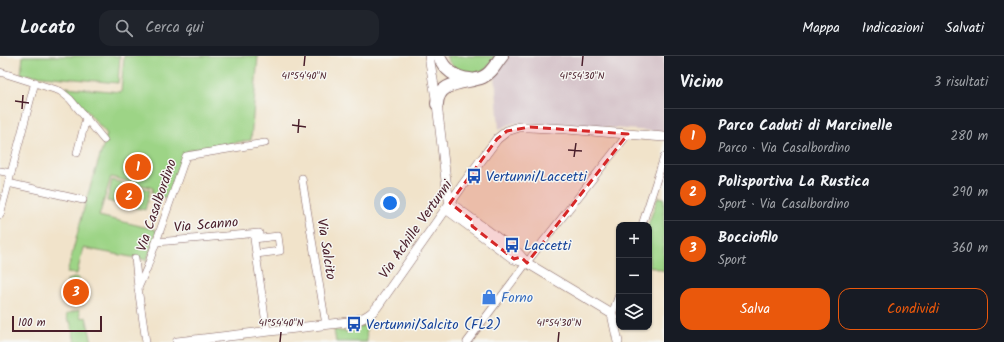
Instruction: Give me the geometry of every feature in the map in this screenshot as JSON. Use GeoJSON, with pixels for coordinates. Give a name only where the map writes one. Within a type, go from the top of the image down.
{"type":"FeatureCollection","features":[{"type":"Feature","properties":{"kind":"highway"},"geometry":{"type":"LineString","coordinates":[[439,56],[444,67],[455,76],[480,78]]}},
{"type":"Feature","properties":{"kind":"highway"},"geometry":{"type":"LineString","coordinates":[[437,104],[439,95],[446,87],[487,75],[499,58]]}},
{"type":"Feature","properties":{"kind":"street"},"geometry":{"type":"LineString","coordinates":[[429,56],[437,104],[448,206],[516,256],[612,314]]}},
{"type":"Feature","properties":{"kind":"street"},"geometry":{"type":"LineString","coordinates":[[0,72],[35,82],[62,92],[104,140]]}},
{"type":"Feature","properties":{"kind":"street"},"geometry":{"type":"LineString","coordinates":[[0,214],[35,82]]}},
{"type":"Feature","properties":{"kind":"street"},"geometry":{"type":"LineString","coordinates":[[77,153],[86,119]]}},
{"type":"Feature","properties":{"kind":"street","name":"Via Achille Vertunni"},"geometry":{"type":"LineString","coordinates":[[177,342],[326,325],[358,320],[372,312],[497,139],[502,134],[510,130],[519,127],[536,127],[664,137]]}},
{"type":"Feature","properties":{"kind":"street"},"geometry":{"type":"LineString","coordinates":[[467,342],[628,134]]}},
{"type":"Feature","properties":{"kind":"street","name":"Via Casalbordino"},"geometry":{"type":"LineString","coordinates":[[138,288],[157,242],[186,156],[265,143]]}},
{"type":"Feature","properties":{"kind":"street"},"geometry":{"type":"LineString","coordinates":[[643,222],[664,157]]}},
{"type":"Feature","properties":{"kind":"street"},"geometry":{"type":"LineString","coordinates":[[0,171],[11,173]]}},
{"type":"Feature","properties":{"kind":"street","name":"Via Salcito"},"geometry":{"type":"LineString","coordinates":[[302,178],[326,325]]}},
{"type":"Feature","properties":{"kind":"street"},"geometry":{"type":"LineString","coordinates":[[8,183],[83,200]]}},
{"type":"Feature","properties":{"kind":"street","name":"Via Scanno"},"geometry":{"type":"LineString","coordinates":[[157,242],[259,232]]}},
{"type":"Feature","properties":{"kind":"street"},"geometry":{"type":"LineString","coordinates":[[256,254],[267,332]]}},
{"type":"Feature","properties":{"kind":"street"},"geometry":{"type":"LineString","coordinates":[[135,258],[146,342]]}},
{"type":"Feature","properties":{"kind":"street"},"geometry":{"type":"LineString","coordinates":[[616,303],[612,314],[618,342]]}},
{"type":"Feature","properties":{"kind":"highlighted area"},"geometry":{"type":"Polygon","coordinates":[[[530,127],[628,134],[527,263],[521,257],[514,259],[472,226],[473,221],[450,203],[497,139],[507,131],[530,127]]]}},
{"type":"Feature","properties":{"kind":"shaded area"},"geometry":{"type":"Polygon","coordinates":[[[509,56],[664,56],[664,132],[575,125],[514,123],[499,129],[495,75],[509,56]]]}},
{"type":"Feature","properties":{"kind":"green space"},"geometry":{"type":"Polygon","coordinates":[[[23,56],[120,56],[118,83],[21,74],[23,56]]]}},
{"type":"Feature","properties":{"kind":"green space"},"geometry":{"type":"Polygon","coordinates":[[[124,56],[258,56],[251,140],[189,150],[182,157],[168,199],[152,193],[153,188],[111,177],[99,216],[157,230],[147,260],[83,248],[77,274],[67,273],[87,197],[107,134],[66,87],[121,92],[124,56]]]}},
{"type":"Feature","properties":{"kind":"green space"},"geometry":{"type":"Polygon","coordinates":[[[446,56],[496,56],[485,70],[472,74],[462,72],[457,69],[452,65],[446,56]]]}},
{"type":"Feature","properties":{"kind":"green space"},"geometry":{"type":"Polygon","coordinates":[[[112,180],[150,190],[145,210],[107,201],[112,180]]]}},
{"type":"Feature","properties":{"kind":"green space"},"geometry":{"type":"Polygon","coordinates":[[[658,197],[664,198],[664,271],[652,267],[652,222],[649,222],[658,197]]]}},
{"type":"Feature","properties":{"kind":"green space"},"geometry":{"type":"Polygon","coordinates":[[[78,277],[84,304],[73,306],[67,280],[78,277]]]}},
{"type":"Feature","properties":{"kind":"green space"},"geometry":{"type":"Polygon","coordinates":[[[79,310],[81,318],[86,317],[92,342],[75,342],[70,321],[68,321],[66,314],[79,310]]]}},
{"type":"Feature","properties":{"kind":"green space"},"geometry":{"type":"Polygon","coordinates":[[[366,325],[367,342],[336,342],[334,330],[347,332],[366,325]]]}},
{"type":"Feature","properties":{"kind":"place","name":"Parco Caduti di Marcinelle"},"geometry":{"type":"Point","coordinates":[138,167]}},
{"type":"Feature","properties":{"kind":"place","name":"Vertunni/Laccetti"},"geometry":{"type":"Point","coordinates":[474,176]}},
{"type":"Feature","properties":{"kind":"place","name":"Polisportiva La Rustica"},"geometry":{"type":"Point","coordinates":[129,196]}},
{"type":"Feature","properties":{"kind":"place","name":"Laccetti"},"geometry":{"type":"Point","coordinates":[512,245]}},
{"type":"Feature","properties":{"kind":"place","name":"Bocciofilo"},"geometry":{"type":"Point","coordinates":[76,292]}},
{"type":"Feature","properties":{"kind":"place","name":"Forno"},"geometry":{"type":"Point","coordinates":[489,297]}},
{"type":"Feature","properties":{"kind":"place","name":"Vertunni/Salcito (FL2)"},"geometry":{"type":"Point","coordinates":[354,324]}}]}
